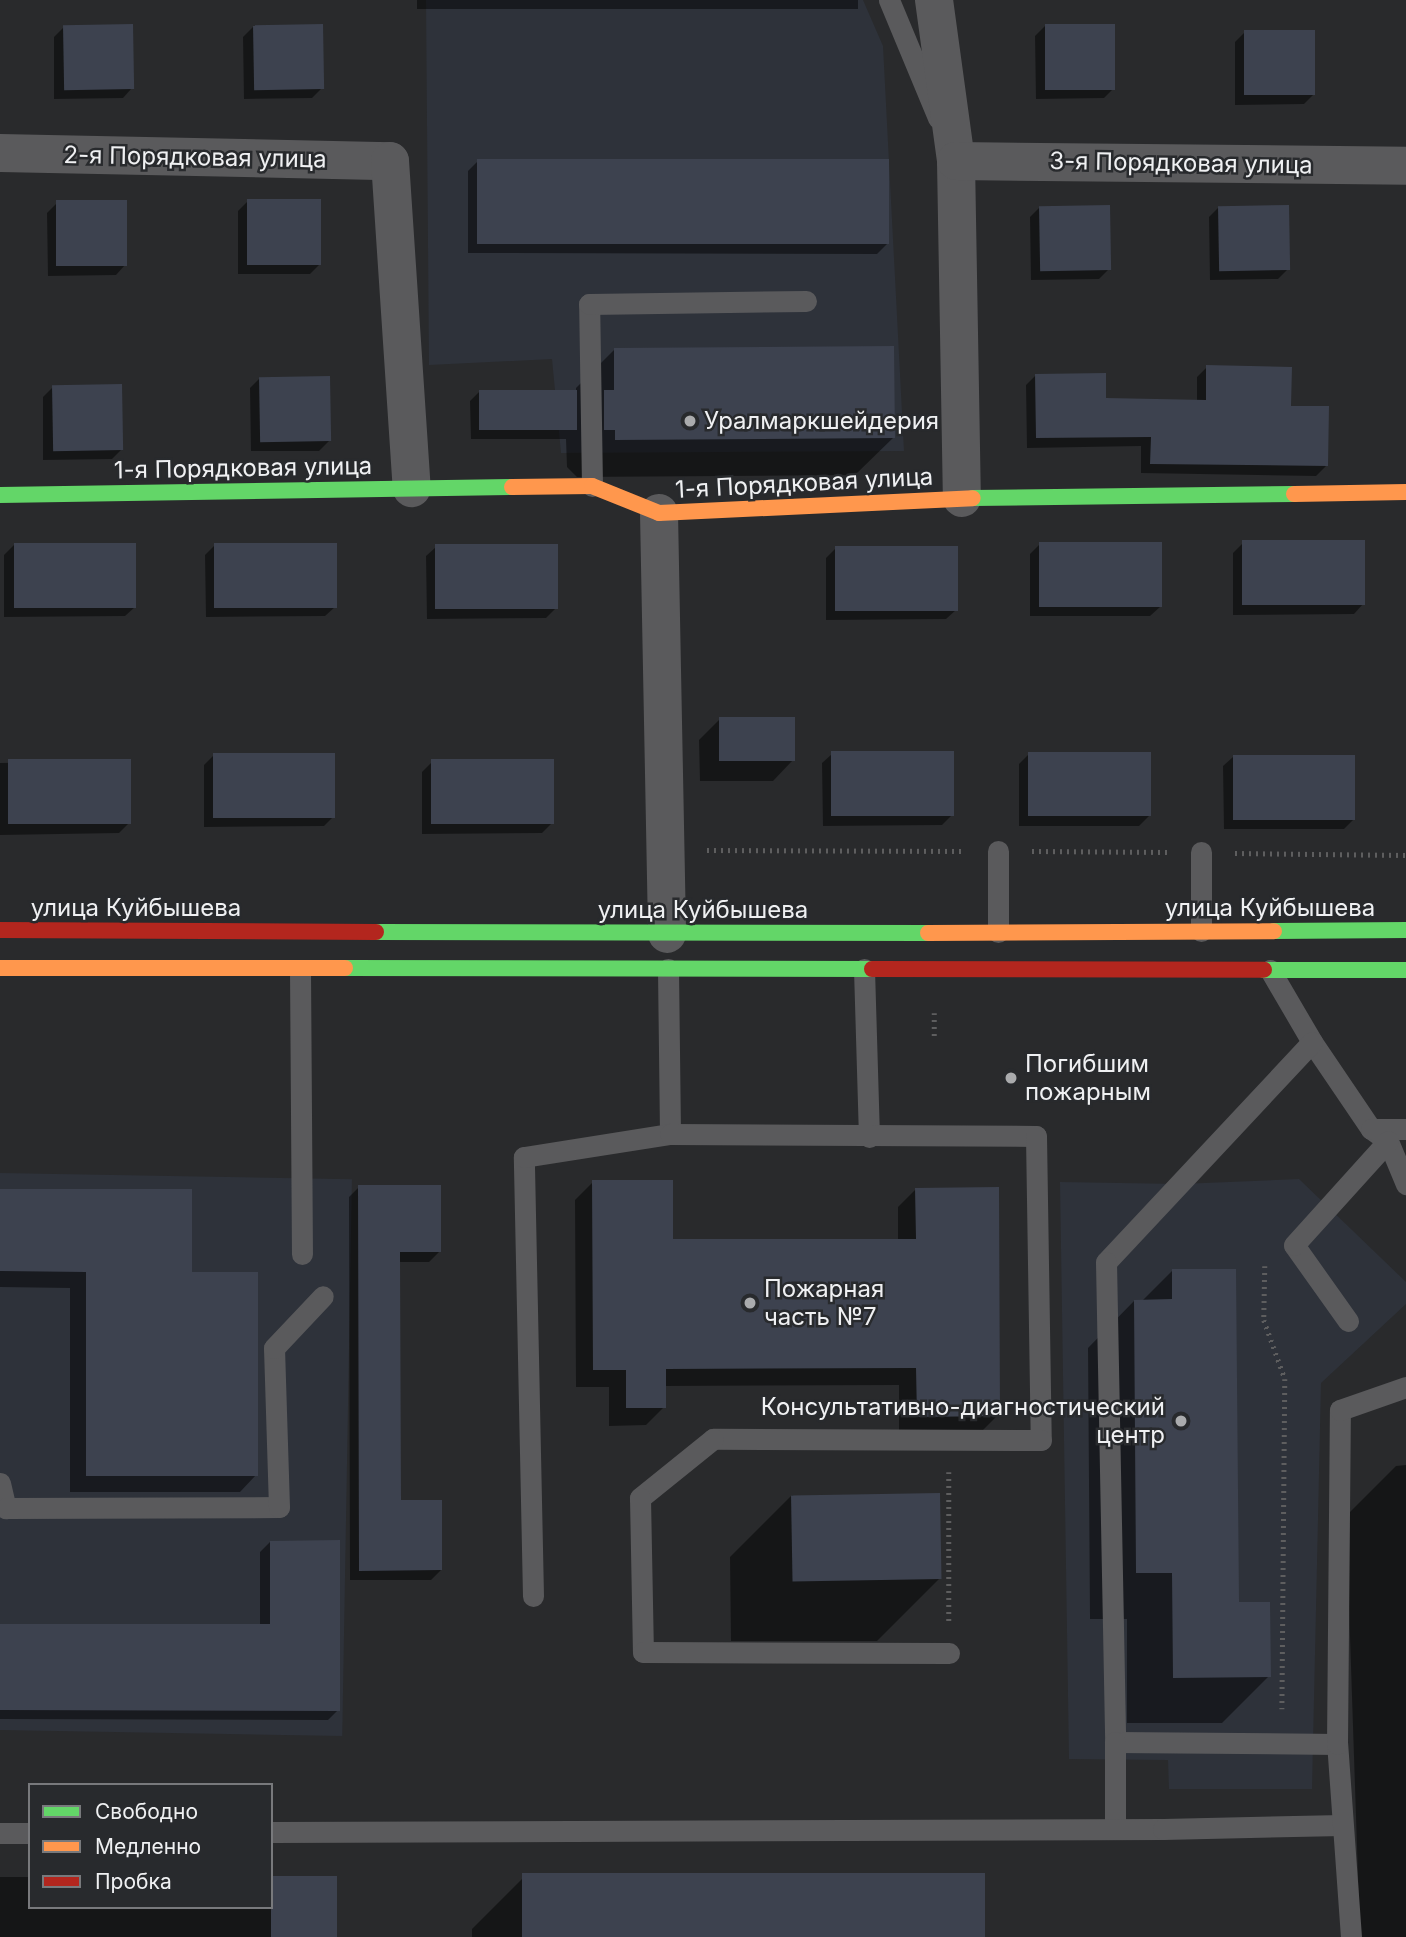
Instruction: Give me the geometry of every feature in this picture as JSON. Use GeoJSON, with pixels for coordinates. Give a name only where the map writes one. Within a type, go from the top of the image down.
{"type":"FeatureCollection","features":[{"type":"Feature","properties":{"kind":"main road","name":"1-я Порядковая улица"},"geometry":{"type":"LineString","coordinates":[[0,495],[592,486],[659,513],[962,498],[1406,492]]}},
{"type":"Feature","properties":{"kind":"main road","name":"улица Куйбышева"},"geometry":{"type":"LineString","coordinates":[[0,930],[667,951],[864,969],[1406,970]]}},
{"type":"Feature","properties":{"kind":"main road","name":"улица Куйбышева"},"geometry":{"type":"LineString","coordinates":[[0,968],[300,970],[998,932],[1406,930]]}},
{"type":"Feature","properties":{"kind":"street"},"geometry":{"type":"LineString","coordinates":[[934,0],[956,161],[962,498]]}},
{"type":"Feature","properties":{"kind":"street","name":"2-я Порядковая улица"},"geometry":{"type":"LineString","coordinates":[[0,153],[390,161],[412,488]]}},
{"type":"Feature","properties":{"kind":"street","name":"3-я Порядковая улица"},"geometry":{"type":"LineString","coordinates":[[956,161],[1406,166]]}},
{"type":"Feature","properties":{"kind":"street"},"geometry":{"type":"LineString","coordinates":[[659,513],[667,951]]}},
{"type":"Feature","properties":{"kind":"lane"},"geometry":{"type":"LineString","coordinates":[[889,0],[956,161]]}},
{"type":"Feature","properties":{"kind":"lane"},"geometry":{"type":"LineString","coordinates":[[592,486],[589,304],[807,301]]}},
{"type":"Feature","properties":{"kind":"lane"},"geometry":{"type":"LineString","coordinates":[[998,851],[998,932]]}},
{"type":"Feature","properties":{"kind":"lane"},"geometry":{"type":"LineString","coordinates":[[1201,852],[1201,930]]}},
{"type":"Feature","properties":{"kind":"lane"},"geometry":{"type":"LineString","coordinates":[[667,951],[670,1134]]}},
{"type":"Feature","properties":{"kind":"lane"},"geometry":{"type":"LineString","coordinates":[[864,969],[869,1138]]}},
{"type":"Feature","properties":{"kind":"lane"},"geometry":{"type":"LineString","coordinates":[[300,970],[302,1254]]}},
{"type":"Feature","properties":{"kind":"lane"},"geometry":{"type":"LineString","coordinates":[[1270,970],[1312,1042],[1380,1135],[1406,1184]]}},
{"type":"Feature","properties":{"kind":"lane"},"geometry":{"type":"LineString","coordinates":[[1115,1829],[1106,1262],[1312,1042]]}},
{"type":"Feature","properties":{"kind":"lane"},"geometry":{"type":"LineString","coordinates":[[1348,1321],[1294,1245],[1380,1135],[1406,1129]]}},
{"type":"Feature","properties":{"kind":"lane"},"geometry":{"type":"LineString","coordinates":[[533,1596],[524,1157],[670,1134],[869,1138],[1036,1136],[1041,1440],[712,1439],[640,1498],[643,1652],[949,1653]]}},
{"type":"Feature","properties":{"kind":"lane"},"geometry":{"type":"LineString","coordinates":[[0,1483],[6,1508],[279,1507],[274,1348],[323,1296]]}},
{"type":"Feature","properties":{"kind":"lane"},"geometry":{"type":"LineString","coordinates":[[1351,1937],[1337,1744],[1340,1410],[1406,1387]]}},
{"type":"Feature","properties":{"kind":"lane"},"geometry":{"type":"LineString","coordinates":[[1115,1742],[1337,1744]]}},
{"type":"Feature","properties":{"kind":"lane"},"geometry":{"type":"LineString","coordinates":[[273,1832],[1115,1829],[1342,1825]]}},
{"type":"Feature","properties":{"kind":"lane"},"geometry":{"type":"LineString","coordinates":[[0,1833],[28,1833]]}},
{"type":"Feature","properties":{"kind":"path"},"geometry":{"type":"LineString","coordinates":[[1266,1254],[1264,1320],[1285,1379],[1282,1743]]}},
{"type":"Feature","properties":{"kind":"path"},"geometry":{"type":"LineString","coordinates":[[949,1440],[949,1653]]}},
{"type":"Feature","properties":{"kind":"shaded area"},"geometry":{"type":"Polygon","coordinates":[[[426,0],[863,0],[883,46],[904,451],[561,453],[552,359],[429,365],[426,0]]]}},
{"type":"Feature","properties":{"kind":"shaded area"},"geometry":{"type":"Polygon","coordinates":[[[0,1173],[352,1179],[342,1736],[0,1730],[0,1173]]]}},
{"type":"Feature","properties":{"kind":"shaded area"},"geometry":{"type":"Polygon","coordinates":[[[1299,1179],[1406,1282],[1406,1304],[1321,1383],[1312,1789],[1169,1789],[1168,1760],[1069,1759],[1060,1182],[1180,1184],[1299,1179]]]}},
{"type":"Feature","properties":{"kind":"building"},"geometry":{"type":"Polygon","coordinates":[[[133,24],[134,89],[64,90],[63,25],[133,24]]]}},
{"type":"Feature","properties":{"kind":"building"},"geometry":{"type":"Polygon","coordinates":[[[323,24],[324,89],[254,90],[253,25],[323,24]]]}},
{"type":"Feature","properties":{"kind":"building"},"geometry":{"type":"Polygon","coordinates":[[[1045,24],[1115,24],[1115,90],[1045,90],[1045,24]]]}},
{"type":"Feature","properties":{"kind":"building"},"geometry":{"type":"Polygon","coordinates":[[[1244,30],[1315,30],[1315,95],[1244,95],[1244,30]]]}},
{"type":"Feature","properties":{"kind":"building"},"geometry":{"type":"Polygon","coordinates":[[[477,159],[889,159],[889,244],[477,244],[477,159]]]}},
{"type":"Feature","properties":{"kind":"building"},"geometry":{"type":"Polygon","coordinates":[[[247,199],[321,199],[321,265],[247,265],[247,199]]]}},
{"type":"Feature","properties":{"kind":"building"},"geometry":{"type":"Polygon","coordinates":[[[56,200],[127,200],[127,266],[56,266],[56,200]]]}},
{"type":"Feature","properties":{"kind":"building"},"geometry":{"type":"Polygon","coordinates":[[[1110,205],[1111,270],[1040,271],[1039,206],[1110,205]]]}},
{"type":"Feature","properties":{"kind":"building"},"geometry":{"type":"Polygon","coordinates":[[[1289,205],[1290,270],[1219,271],[1218,206],[1289,205]]]}},
{"type":"Feature","properties":{"kind":"building"},"geometry":{"type":"Polygon","coordinates":[[[894,346],[895,438],[615,440],[615,430],[604,430],[604,390],[614,390],[614,348],[894,346]]]}},
{"type":"Feature","properties":{"kind":"building"},"geometry":{"type":"Polygon","coordinates":[[[1206,365],[1292,367],[1291,406],[1329,406],[1328,466],[1150,464],[1151,437],[1036,438],[1035,374],[1106,373],[1106,398],[1206,400],[1206,365]]]}},
{"type":"Feature","properties":{"kind":"building"},"geometry":{"type":"Polygon","coordinates":[[[330,376],[331,441],[260,442],[259,377],[330,376]]]}},
{"type":"Feature","properties":{"kind":"building"},"geometry":{"type":"Polygon","coordinates":[[[122,384],[123,450],[53,451],[52,385],[122,384]]]}},
{"type":"Feature","properties":{"kind":"building"},"geometry":{"type":"Polygon","coordinates":[[[479,390],[577,390],[577,430],[479,430],[479,390]]]}},
{"type":"Feature","properties":{"kind":"building"},"geometry":{"type":"Polygon","coordinates":[[[1242,540],[1365,540],[1365,605],[1242,605],[1242,540]]]}},
{"type":"Feature","properties":{"kind":"building"},"geometry":{"type":"Polygon","coordinates":[[[1039,542],[1162,542],[1162,607],[1039,607],[1039,542]]]}},
{"type":"Feature","properties":{"kind":"building"},"geometry":{"type":"Polygon","coordinates":[[[14,543],[136,543],[136,608],[14,608],[14,543]]]}},
{"type":"Feature","properties":{"kind":"building"},"geometry":{"type":"Polygon","coordinates":[[[214,543],[337,543],[337,608],[214,608],[214,543]]]}},
{"type":"Feature","properties":{"kind":"building"},"geometry":{"type":"Polygon","coordinates":[[[435,544],[558,544],[558,609],[435,609],[435,544]]]}},
{"type":"Feature","properties":{"kind":"building"},"geometry":{"type":"Polygon","coordinates":[[[835,546],[958,546],[958,611],[835,611],[835,546]]]}},
{"type":"Feature","properties":{"kind":"building"},"geometry":{"type":"Polygon","coordinates":[[[719,717],[795,717],[795,761],[719,761],[719,717]]]}},
{"type":"Feature","properties":{"kind":"building"},"geometry":{"type":"Polygon","coordinates":[[[831,751],[954,751],[954,816],[831,816],[831,751]]]}},
{"type":"Feature","properties":{"kind":"building"},"geometry":{"type":"Polygon","coordinates":[[[1028,752],[1151,752],[1151,816],[1028,816],[1028,752]]]}},
{"type":"Feature","properties":{"kind":"building"},"geometry":{"type":"Polygon","coordinates":[[[213,753],[335,753],[335,818],[213,818],[213,753]]]}},
{"type":"Feature","properties":{"kind":"building"},"geometry":{"type":"Polygon","coordinates":[[[1233,755],[1355,755],[1355,820],[1233,820],[1233,755]]]}},
{"type":"Feature","properties":{"kind":"building"},"geometry":{"type":"Polygon","coordinates":[[[8,759],[131,759],[131,824],[8,824],[8,759]]]}},
{"type":"Feature","properties":{"kind":"building"},"geometry":{"type":"Polygon","coordinates":[[[431,759],[554,759],[554,824],[431,824],[431,759]]]}},
{"type":"Feature","properties":{"kind":"building"},"geometry":{"type":"Polygon","coordinates":[[[592,1180],[673,1180],[673,1239],[916,1239],[915,1188],[999,1187],[1000,1416],[917,1417],[916,1368],[666,1369],[666,1408],[626,1408],[626,1370],[593,1370],[592,1180]]]}},
{"type":"Feature","properties":{"kind":"building"},"geometry":{"type":"Polygon","coordinates":[[[358,1185],[441,1185],[441,1252],[400,1252],[401,1500],[442,1500],[442,1570],[359,1571],[358,1185]]]}},
{"type":"Feature","properties":{"kind":"building"},"geometry":{"type":"Polygon","coordinates":[[[0,1189],[192,1189],[192,1272],[258,1272],[258,1476],[86,1476],[86,1272],[0,1271],[0,1189]]]}},
{"type":"Feature","properties":{"kind":"building"},"geometry":{"type":"Polygon","coordinates":[[[1172,1269],[1236,1269],[1239,1602],[1270,1602],[1271,1677],[1173,1678],[1172,1573],[1136,1573],[1134,1300],[1172,1299],[1172,1269]]]}},
{"type":"Feature","properties":{"kind":"building"},"geometry":{"type":"Polygon","coordinates":[[[940,1493],[942,1579],[793,1582],[791,1496],[940,1493]]]}},
{"type":"Feature","properties":{"kind":"building"},"geometry":{"type":"Polygon","coordinates":[[[340,1540],[340,1711],[0,1710],[0,1624],[270,1624],[270,1541],[340,1540]]]}},
{"type":"Feature","properties":{"kind":"building"},"geometry":{"type":"Polygon","coordinates":[[[522,1873],[985,1873],[985,1937],[522,1937],[522,1873]]]}},
{"type":"Feature","properties":{"kind":"building"},"geometry":{"type":"Polygon","coordinates":[[[273,1876],[337,1876],[337,1937],[271,1937],[273,1876]]]}},
{"type":"Feature","properties":{"kind":"traffic: fast"},"geometry":{"type":"LineString","coordinates":[[0,495],[512,487]]}},
{"type":"Feature","properties":{"kind":"traffic: fast"},"geometry":{"type":"LineString","coordinates":[[973,498],[1294,494]]}},
{"type":"Feature","properties":{"kind":"traffic: fast"},"geometry":{"type":"LineString","coordinates":[[1274,931],[1406,930]]}},
{"type":"Feature","properties":{"kind":"traffic: fast"},"geometry":{"type":"LineString","coordinates":[[376,932],[928,933]]}},
{"type":"Feature","properties":{"kind":"traffic: fast"},"geometry":{"type":"LineString","coordinates":[[345,968],[872,969]]}},
{"type":"Feature","properties":{"kind":"traffic: fast"},"geometry":{"type":"LineString","coordinates":[[1264,970],[1406,970]]}},
{"type":"Feature","properties":{"kind":"traffic: slow"},"geometry":{"type":"LineString","coordinates":[[512,487],[592,486],[659,513],[973,498]]}},
{"type":"Feature","properties":{"kind":"traffic: slow"},"geometry":{"type":"LineString","coordinates":[[1294,494],[1406,492]]}},
{"type":"Feature","properties":{"kind":"traffic: slow"},"geometry":{"type":"LineString","coordinates":[[928,933],[1274,931]]}},
{"type":"Feature","properties":{"kind":"traffic: slow"},"geometry":{"type":"LineString","coordinates":[[0,968],[345,968]]}},
{"type":"Feature","properties":{"kind":"traffic: jam"},"geometry":{"type":"LineString","coordinates":[[0,930],[376,932]]}},
{"type":"Feature","properties":{"kind":"traffic: jam"},"geometry":{"type":"LineString","coordinates":[[872,969],[1264,970]]}},
{"type":"Feature","properties":{"kind":"place","name":"Уралмаркшейдерия"},"geometry":{"type":"Point","coordinates":[690,421]}},
{"type":"Feature","properties":{"kind":"place","name":"Погибшим пожарным"},"geometry":{"type":"Point","coordinates":[1011,1078]}},
{"type":"Feature","properties":{"kind":"place","name":"Пожарная часть №7"},"geometry":{"type":"Point","coordinates":[750,1303]}},
{"type":"Feature","properties":{"kind":"place","name":"Консультативно-диагностический центр"},"geometry":{"type":"Point","coordinates":[1181,1421]}}]}
